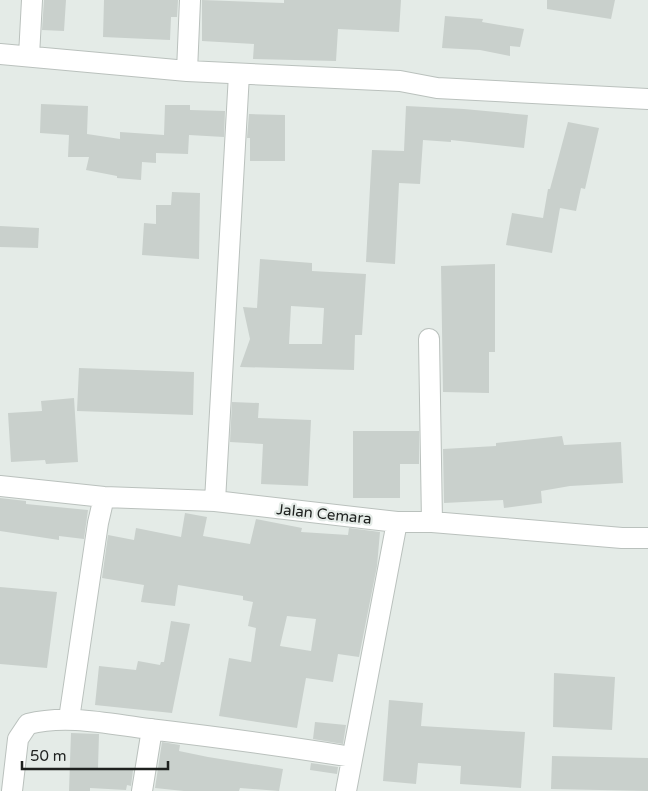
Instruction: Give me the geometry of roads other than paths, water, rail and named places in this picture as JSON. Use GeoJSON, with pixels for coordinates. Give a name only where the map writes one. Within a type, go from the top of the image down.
{"type":"FeatureCollection","features":[{"type":"Feature","properties":{"kind":"street"},"geometry":{"type":"LineString","coordinates":[[29,56],[32,0]]}},
{"type":"Feature","properties":{"kind":"street"},"geometry":{"type":"LineString","coordinates":[[186,71],[190,0]]}},
{"type":"Feature","properties":{"kind":"street"},"geometry":{"type":"LineString","coordinates":[[0,54],[186,71],[400,81],[437,88],[648,99]]}},
{"type":"Feature","properties":{"kind":"street"},"geometry":{"type":"LineString","coordinates":[[215,501],[239,74]]}},
{"type":"Feature","properties":{"kind":"street"},"geometry":{"type":"LineString","coordinates":[[429,339],[432,522]]}},
{"type":"Feature","properties":{"kind":"street","name":"Jalan Cemara"},"geometry":{"type":"LineString","coordinates":[[0,486],[104,497],[215,501],[397,522],[432,522],[622,538],[648,538]]}},
{"type":"Feature","properties":{"kind":"street"},"geometry":{"type":"LineString","coordinates":[[69,719],[98,523],[104,497]]}},
{"type":"Feature","properties":{"kind":"street"},"geometry":{"type":"LineString","coordinates":[[346,791],[397,522]]}},
{"type":"Feature","properties":{"kind":"street"},"geometry":{"type":"LineString","coordinates":[[12,791],[21,732],[28,724],[69,719],[244,740],[352,757]]}},
{"type":"Feature","properties":{"kind":"street"},"geometry":{"type":"LineString","coordinates":[[142,791],[152,729]]}}]}
